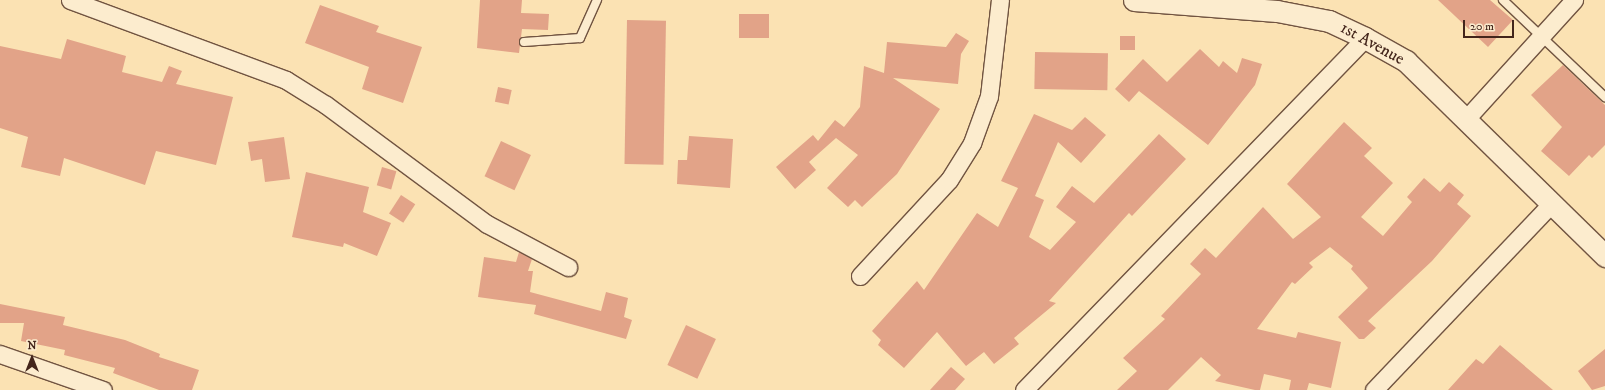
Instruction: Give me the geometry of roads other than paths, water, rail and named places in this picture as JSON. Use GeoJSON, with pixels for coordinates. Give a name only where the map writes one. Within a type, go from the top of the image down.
{"type":"FeatureCollection","features":[{"type":"Feature","properties":{"kind":"street"},"geometry":{"type":"LineString","coordinates":[[70,0],[286,80],[332,109],[487,224],[568,267]]}},
{"type":"Feature","properties":{"kind":"street"},"geometry":{"type":"LineString","coordinates":[[860,276],[949,180],[972,143],[989,96],[1000,0]]}},
{"type":"Feature","properties":{"kind":"street","name":"1st Avenue"},"geometry":{"type":"LineString","coordinates":[[1134,0],[1278,6],[1328,20],[1365,38],[1406,61],[1605,256]]}},
{"type":"Feature","properties":{"kind":"street"},"geometry":{"type":"LineString","coordinates":[[1466,119],[1538,37],[1574,0]]}},
{"type":"Feature","properties":{"kind":"street"},"geometry":{"type":"LineString","coordinates":[[1024,390],[1365,38]]}},
{"type":"Feature","properties":{"kind":"street"},"geometry":{"type":"LineString","coordinates":[[1374,390],[1551,204]]}},
{"type":"Feature","properties":{"kind":"street"},"geometry":{"type":"LineString","coordinates":[[0,354],[103,390]]}},
{"type":"Feature","properties":{"kind":"lane"},"geometry":{"type":"LineString","coordinates":[[524,42],[580,38],[597,0]]}},
{"type":"Feature","properties":{"kind":"lane"},"geometry":{"type":"LineString","coordinates":[[1503,0],[1538,37],[1605,97]]}}]}
